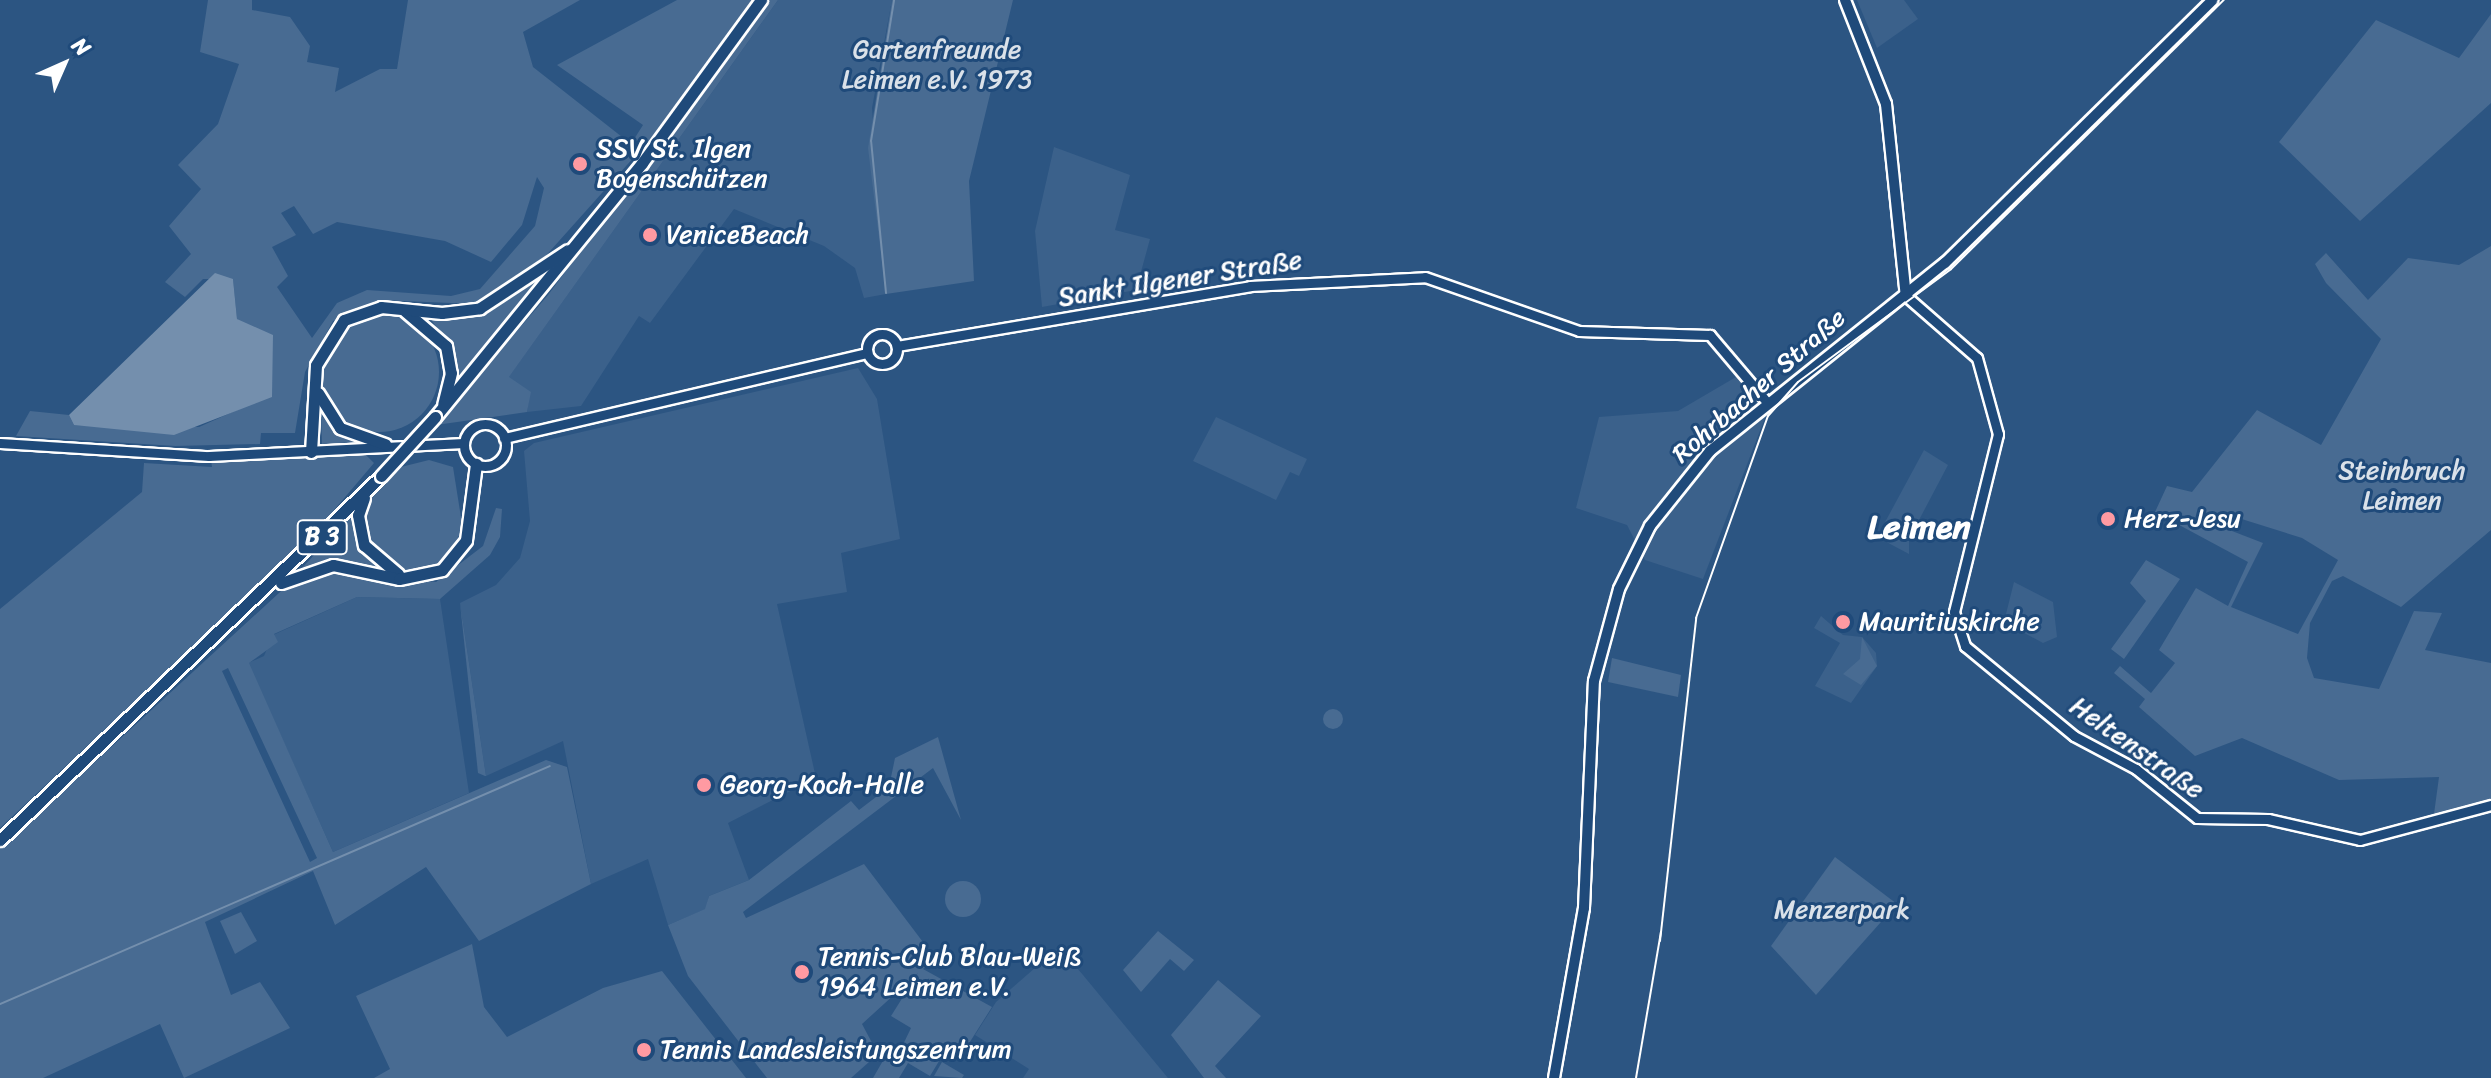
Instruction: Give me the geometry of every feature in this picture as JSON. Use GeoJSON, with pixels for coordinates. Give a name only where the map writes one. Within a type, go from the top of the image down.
{"type":"FeatureCollection","features":[{"type":"Feature","properties":{"kind":"main road","name":"B 3"},"geometry":{"type":"LineString","coordinates":[[0,840],[240,618],[381,476],[438,413],[581,240],[660,139],[761,0]]}},
{"type":"Feature","properties":{"kind":"main road"},"geometry":{"type":"LineString","coordinates":[[1845,0],[1886,104],[1906,296]]}},
{"type":"Feature","properties":{"kind":"main road","name":"Rohrbacher Straße"},"geometry":{"type":"LineString","coordinates":[[1554,1078],[1584,908],[1591,720],[1603,637],[1621,584],[1672,493],[1766,401],[1906,296],[2213,0]]}},
{"type":"Feature","properties":{"kind":"main road"},"geometry":{"type":"LineString","coordinates":[[311,452],[314,372],[322,347],[344,320],[371,308],[480,308],[581,240]]}},
{"type":"Feature","properties":{"kind":"main road"},"geometry":{"type":"LineString","coordinates":[[401,309],[429,324],[446,346],[451,373],[438,413]]}},
{"type":"Feature","properties":{"kind":"main road"},"geometry":{"type":"LineString","coordinates":[[314,372],[321,406],[336,424],[385,444]]}},
{"type":"Feature","properties":{"kind":"main road"},"geometry":{"type":"LineString","coordinates":[[261,597],[290,577],[333,565],[417,579],[442,570],[466,540],[476,464]]}},
{"type":"Feature","properties":{"kind":"main road"},"geometry":{"type":"LineString","coordinates":[[381,476],[361,503],[364,545],[385,568],[417,579]]}},
{"type":"Feature","properties":{"kind":"street","name":"Sankt Ilgener Straße"},"geometry":{"type":"LineString","coordinates":[[867,353],[877,335],[897,346],[1250,286],[1425,277],[1579,331],[1710,335],[1766,401]]}},
{"type":"Feature","properties":{"kind":"street","name":"Heltenstraße"},"geometry":{"type":"LineString","coordinates":[[1906,296],[1977,358],[1998,434],[1954,612],[1965,646],[2074,736],[2136,769],[2197,818],[2268,819],[2360,840],[2491,805]]}},
{"type":"Feature","properties":{"kind":"street","name":"Sankt Ilgener Straße"},"geometry":{"type":"LineString","coordinates":[[504,438],[867,353],[886,364],[897,346]]}},
{"type":"Feature","properties":{"kind":"street"},"geometry":{"type":"LineString","coordinates":[[0,443],[125,454],[311,452],[415,441],[464,443],[482,425],[504,438],[500,460],[476,464],[464,443]]}},
{"type":"Feature","properties":{"kind":"shaded area"},"geometry":{"type":"Polygon","coordinates":[[[778,0],[892,0],[872,108],[886,294],[864,298],[855,268],[824,246],[734,209],[650,323],[639,316],[581,406],[527,412],[530,392],[508,378],[778,0]]]}},
{"type":"Feature","properties":{"kind":"shaded area"},"geometry":{"type":"Polygon","coordinates":[[[1857,0],[1904,0],[1918,19],[1877,48],[1857,0]]]}},
{"type":"Feature","properties":{"kind":"shaded area"},"geometry":{"type":"Polygon","coordinates":[[[1054,147],[1130,175],[1115,230],[1150,239],[1136,290],[1042,307],[1035,231],[1054,147]]]}},
{"type":"Feature","properties":{"kind":"shaded area"},"geometry":{"type":"Polygon","coordinates":[[[215,273],[233,279],[237,319],[273,335],[272,397],[174,435],[74,425],[69,415],[215,273]]]}},
{"type":"Feature","properties":{"kind":"shaded area"},"geometry":{"type":"Polygon","coordinates":[[[858,368],[877,399],[900,539],[841,553],[847,592],[777,604],[816,778],[728,823],[749,880],[709,896],[706,909],[668,925],[648,859],[591,884],[563,741],[486,776],[460,603],[496,585],[520,558],[530,521],[524,451],[534,443],[858,368]]]}},
{"type":"Feature","properties":{"kind":"shaded area"},"geometry":{"type":"Polygon","coordinates":[[[1736,377],[1766,415],[1703,579],[1645,560],[1627,525],[1576,508],[1599,417],[1678,411],[1736,377]]]}},
{"type":"Feature","properties":{"kind":"shaded area"},"geometry":{"type":"Polygon","coordinates":[[[1216,417],[1307,459],[1299,476],[1290,472],[1276,500],[1193,461],[1216,417]]]}},
{"type":"Feature","properties":{"kind":"shaded area"},"geometry":{"type":"Polygon","coordinates":[[[1924,450],[1948,465],[1909,539],[1909,554],[1877,537],[1924,450]]]}},
{"type":"Feature","properties":{"kind":"shaded area"},"geometry":{"type":"Polygon","coordinates":[[[2014,582],[2053,602],[2057,637],[2043,643],[2004,622],[2014,582]]]}},
{"type":"Feature","properties":{"kind":"shaded area"},"geometry":{"type":"Polygon","coordinates":[[[357,597],[440,599],[469,793],[333,852],[248,663],[264,656],[273,635],[357,597]]]}},
{"type":"Feature","properties":{"kind":"shaded area"},"geometry":{"type":"Polygon","coordinates":[[[1821,616],[1843,635],[1862,637],[1876,653],[1877,666],[1851,703],[1815,686],[1840,643],[1814,628],[1821,616]]]}},
{"type":"Feature","properties":{"kind":"shaded area"},"geometry":{"type":"Polygon","coordinates":[[[1059,947],[1168,1078],[1023,1078],[1029,1069],[975,1035],[996,1002],[1059,947]]]}},
{"type":"Feature","properties":{"kind":"green space"},"geometry":{"type":"Polygon","coordinates":[[[208,0],[252,0],[252,10],[290,17],[310,46],[307,62],[339,68],[335,92],[380,69],[397,69],[408,0],[580,0],[523,32],[533,67],[631,144],[643,125],[557,65],[677,0],[753,0],[669,118],[534,269],[476,304],[378,300],[333,321],[305,372],[295,433],[261,433],[260,444],[175,446],[16,436],[30,411],[69,415],[74,425],[199,427],[264,398],[250,331],[237,319],[233,279],[203,279],[185,297],[165,282],[191,254],[169,226],[201,189],[178,165],[218,124],[239,64],[200,52],[208,0]],[[537,177],[522,225],[491,262],[445,241],[337,222],[313,234],[294,206],[281,213],[296,235],[272,247],[288,276],[277,287],[312,338],[337,303],[367,290],[451,296],[480,289],[535,226],[544,188],[537,177]]]}},
{"type":"Feature","properties":{"kind":"green space"},"geometry":{"type":"Polygon","coordinates":[[[768,0],[778,0],[509,377],[531,392],[527,412],[436,425],[548,295],[768,0]]]}},
{"type":"Feature","properties":{"kind":"green space","name":"Gartenfreunde Leimen e.V. 1973"},"geometry":{"type":"Polygon","coordinates":[[[892,0],[1013,0],[969,181],[974,281],[886,294],[868,148],[892,0]]]}},
{"type":"Feature","properties":{"kind":"green space"},"geometry":{"type":"Polygon","coordinates":[[[2491,14],[2491,103],[2360,221],[2279,142],[2376,20],[2459,58],[2491,14]]]}},
{"type":"Feature","properties":{"kind":"green space","name":"Steinbruch Leimen"},"geometry":{"type":"Polygon","coordinates":[[[2491,246],[2491,530],[2401,607],[2343,576],[2332,581],[2310,623],[2307,658],[2314,678],[2379,689],[2414,611],[2442,613],[2425,650],[2491,663],[2491,799],[2434,814],[2439,777],[2339,780],[2242,738],[2195,756],[2139,707],[2145,699],[2114,673],[2120,666],[2151,693],[2175,663],[2159,650],[2196,588],[2228,606],[2248,562],[2155,512],[2167,486],[2192,492],[2257,410],[2321,445],[2381,339],[2326,283],[2315,264],[2326,253],[2368,300],[2408,258],[2459,265],[2491,246]],[[2232,516],[2232,531],[2263,543],[2231,607],[2298,634],[2338,560],[2302,538],[2232,516]]]}},
{"type":"Feature","properties":{"kind":"green space"},"geometry":{"type":"Polygon","coordinates":[[[549,270],[453,381],[450,346],[427,314],[476,315],[549,270]]]}},
{"type":"Feature","properties":{"kind":"green space"},"geometry":{"type":"Polygon","coordinates":[[[379,312],[402,317],[421,330],[434,349],[439,372],[434,395],[421,414],[402,427],[379,432],[356,427],[337,414],[324,395],[319,372],[324,349],[337,330],[356,317],[379,312]]]}},
{"type":"Feature","properties":{"kind":"green space"},"geometry":{"type":"Polygon","coordinates":[[[321,415],[332,428],[356,442],[322,444],[321,415]]]}},
{"type":"Feature","properties":{"kind":"green space"},"geometry":{"type":"Polygon","coordinates":[[[363,452],[374,463],[318,529],[0,828],[0,609],[142,492],[144,463],[212,467],[211,460],[363,452]]]}},
{"type":"Feature","properties":{"kind":"green space"},"geometry":{"type":"Polygon","coordinates":[[[429,460],[453,467],[463,530],[438,567],[407,572],[366,539],[365,503],[397,468],[429,460]]]}},
{"type":"Feature","properties":{"kind":"green space"},"geometry":{"type":"Polygon","coordinates":[[[496,508],[502,509],[500,537],[490,555],[440,599],[357,597],[274,634],[278,642],[249,663],[333,852],[546,760],[567,767],[591,884],[479,941],[426,867],[335,925],[313,871],[205,922],[231,995],[260,982],[290,1028],[184,1078],[160,1024],[43,1078],[0,1078],[0,849],[292,581],[335,569],[436,582],[483,546],[496,508]],[[228,668],[222,671],[310,862],[317,858],[228,668]]]}},
{"type":"Feature","properties":{"kind":"green space"},"geometry":{"type":"Polygon","coordinates":[[[353,513],[355,542],[379,571],[334,562],[302,568],[353,513]]]}},
{"type":"Feature","properties":{"kind":"green space"},"geometry":{"type":"Polygon","coordinates":[[[2146,560],[2180,579],[2124,659],[2111,649],[2146,601],[2130,583],[2146,560]]]}},
{"type":"Feature","properties":{"kind":"green space"},"geometry":{"type":"Polygon","coordinates":[[[460,603],[486,776],[478,773],[460,603]]]}},
{"type":"Feature","properties":{"kind":"green space"},"geometry":{"type":"Polygon","coordinates":[[[1862,637],[1877,666],[1861,685],[1843,674],[1860,659],[1862,637]]]}},
{"type":"Feature","properties":{"kind":"green space"},"geometry":{"type":"Polygon","coordinates":[[[1612,658],[1681,675],[1678,697],[1608,682],[1612,658]]]}},
{"type":"Feature","properties":{"kind":"green space"},"geometry":{"type":"Polygon","coordinates":[[[1333,709],[1340,712],[1343,719],[1340,726],[1333,729],[1326,726],[1323,719],[1326,712],[1333,709]]]}},
{"type":"Feature","properties":{"kind":"green space","name":"Tennis-Club Blau-Weiß 1964 Leimen e.V."},"geometry":{"type":"Polygon","coordinates":[[[938,737],[961,820],[933,768],[743,912],[746,918],[864,864],[935,958],[923,969],[992,1007],[961,1056],[947,1048],[930,1076],[908,1063],[899,1078],[873,1078],[888,1052],[897,1057],[911,1028],[891,1016],[918,973],[862,1024],[878,1054],[851,1078],[767,1078],[688,976],[668,925],[705,909],[709,896],[749,880],[851,801],[859,810],[889,787],[895,758],[938,737]]]}},
{"type":"Feature","properties":{"kind":"green space","name":"Menzerpark"},"geometry":{"type":"Polygon","coordinates":[[[1835,857],[1897,904],[1816,995],[1771,946],[1835,857]]]}},
{"type":"Feature","properties":{"kind":"green space"},"geometry":{"type":"Polygon","coordinates":[[[963,881],[976,886],[981,899],[976,912],[963,917],[950,912],[945,899],[950,886],[963,881]]]}},
{"type":"Feature","properties":{"kind":"green space"},"geometry":{"type":"Polygon","coordinates":[[[241,912],[257,941],[235,954],[220,921],[241,912]]]}},
{"type":"Feature","properties":{"kind":"green space"},"geometry":{"type":"Polygon","coordinates":[[[1158,931],[1194,960],[1184,971],[1170,959],[1141,992],[1123,970],[1158,931]]]}},
{"type":"Feature","properties":{"kind":"green space"},"geometry":{"type":"Polygon","coordinates":[[[472,944],[484,1007],[507,1037],[603,988],[662,971],[746,1078],[374,1078],[390,1069],[356,996],[472,944]]]}},
{"type":"Feature","properties":{"kind":"green space"},"geometry":{"type":"Polygon","coordinates":[[[1218,980],[1261,1016],[1215,1066],[1226,1078],[1204,1078],[1171,1035],[1218,980]]]}},
{"type":"Feature","properties":{"kind":"green space"},"geometry":{"type":"Polygon","coordinates":[[[942,1062],[964,1075],[962,1078],[934,1076],[942,1062]]]}},
{"type":"Feature","properties":{"kind":"waterway"},"geometry":{"type":"LineString","coordinates":[[886,293],[871,141],[894,0]]}},
{"type":"Feature","properties":{"kind":"waterway"},"geometry":{"type":"LineString","coordinates":[[0,1004],[550,766]]}},
{"type":"Feature","properties":{"kind":"tram line"},"geometry":{"type":"LineString","coordinates":[[1660,941],[1696,618],[1768,416],[1798,382],[1951,269],[2224,0]]}},
{"type":"Feature","properties":{"kind":"tram line"},"geometry":{"type":"LineString","coordinates":[[1636,1078],[1661,932]]}},
{"type":"Feature","properties":{"kind":"place","name":"SSV St. Ilgen Bogenschützen"},"geometry":{"type":"Point","coordinates":[580,164]}},
{"type":"Feature","properties":{"kind":"place","name":"VeniceBeach"},"geometry":{"type":"Point","coordinates":[650,235]}},
{"type":"Feature","properties":{"kind":"place","name":"Herz-Jesu"},"geometry":{"type":"Point","coordinates":[2108,519]}},
{"type":"Feature","properties":{"kind":"place","name":"Mauritiuskirche"},"geometry":{"type":"Point","coordinates":[1843,622]}},
{"type":"Feature","properties":{"kind":"place","name":"Georg-Koch-Halle"},"geometry":{"type":"Point","coordinates":[704,785]}},
{"type":"Feature","properties":{"kind":"place","name":"Tennis-Club Blau-Weiß 1964 Leimen e.V."},"geometry":{"type":"Point","coordinates":[802,972]}},
{"type":"Feature","properties":{"kind":"place","name":"Tennis Landesleistungszentrum"},"geometry":{"type":"Point","coordinates":[644,1050]}},
{"type":"Feature","properties":{"kind":"district","name":"Leimen"},"geometry":{"type":"Point","coordinates":[1919,528]}}]}
